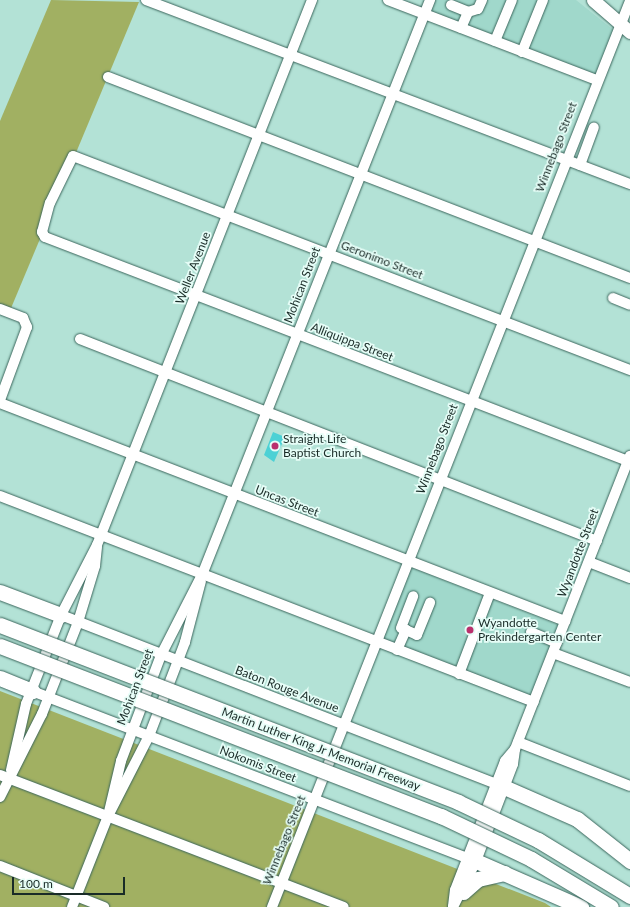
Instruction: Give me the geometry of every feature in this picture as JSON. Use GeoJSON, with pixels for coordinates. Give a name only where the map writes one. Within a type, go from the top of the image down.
{"type":"FeatureCollection","features":[{"type":"Feature","properties":{"kind":"highway"},"geometry":{"type":"LineString","coordinates":[[0,592],[61,615]]}},
{"type":"Feature","properties":{"kind":"highway","name":"Martin Luther King Jr Memorial Freeway"},"geometry":{"type":"LineString","coordinates":[[0,625],[458,802],[538,840],[630,896]]}},
{"type":"Feature","properties":{"kind":"highway","name":"Martin Luther King Jr Memorial Freeway"},"geometry":{"type":"LineString","coordinates":[[0,646],[441,816],[537,862],[611,907]]}},
{"type":"Feature","properties":{"kind":"highway"},"geometry":{"type":"LineString","coordinates":[[0,678],[32,691]]}},
{"type":"Feature","properties":{"kind":"highway"},"geometry":{"type":"LineString","coordinates":[[500,785],[574,816],[630,861]]}},
{"type":"Feature","properties":{"kind":"highway"},"geometry":{"type":"LineString","coordinates":[[472,859],[508,873],[581,907]]}},
{"type":"Feature","properties":{"kind":"highway"},"geometry":{"type":"LineString","coordinates":[[463,892],[484,876],[508,873]]}},
{"type":"Feature","properties":{"kind":"main road"},"geometry":{"type":"LineString","coordinates":[[594,0],[625,27]]}},
{"type":"Feature","properties":{"kind":"street"},"geometry":{"type":"LineString","coordinates":[[146,0],[630,184]]}},
{"type":"Feature","properties":{"kind":"street","name":"Weller Avenue"},"geometry":{"type":"LineString","coordinates":[[0,797],[32,691],[61,615],[99,540],[134,455],[312,0]]}},
{"type":"Feature","properties":{"kind":"street"},"geometry":{"type":"LineString","coordinates":[[388,0],[426,4],[461,28],[596,80]]}},
{"type":"Feature","properties":{"kind":"street"},"geometry":{"type":"LineString","coordinates":[[451,5],[468,12],[478,9],[482,0]]}},
{"type":"Feature","properties":{"kind":"street"},"geometry":{"type":"LineString","coordinates":[[495,41],[512,0]]}},
{"type":"Feature","properties":{"kind":"street"},"geometry":{"type":"LineString","coordinates":[[522,52],[543,0]]}},
{"type":"Feature","properties":{"kind":"street","name":"Winnebago Street"},"geometry":{"type":"LineString","coordinates":[[272,907],[534,240],[564,159],[596,80],[625,27],[630,2]]}},
{"type":"Feature","properties":{"kind":"street","name":"Mohican Street"},"geometry":{"type":"LineString","coordinates":[[72,907],[108,816],[149,736],[177,662],[202,575],[426,4]]}},
{"type":"Feature","properties":{"kind":"street"},"geometry":{"type":"LineString","coordinates":[[461,28],[468,12]]}},
{"type":"Feature","properties":{"kind":"street"},"geometry":{"type":"LineString","coordinates":[[108,78],[360,173],[630,278]]}},
{"type":"Feature","properties":{"kind":"street"},"geometry":{"type":"LineString","coordinates":[[580,165],[594,127]]}},
{"type":"Feature","properties":{"kind":"street","name":"Geronimo Street"},"geometry":{"type":"LineString","coordinates":[[45,237],[42,232],[50,202],[69,159],[73,156],[630,370]]}},
{"type":"Feature","properties":{"kind":"street","name":"Alliquippa Street"},"geometry":{"type":"LineString","coordinates":[[45,237],[296,335],[629,459]]}},
{"type":"Feature","properties":{"kind":"street"},"geometry":{"type":"LineString","coordinates":[[613,298],[630,305]]}},
{"type":"Feature","properties":{"kind":"street"},"geometry":{"type":"LineString","coordinates":[[0,309],[27,324],[0,402]]}},
{"type":"Feature","properties":{"kind":"street"},"geometry":{"type":"LineString","coordinates":[[80,339],[167,372],[265,413],[597,541]]}},
{"type":"Feature","properties":{"kind":"street","name":"Uncas Street"},"geometry":{"type":"LineString","coordinates":[[0,402],[565,622]]}},
{"type":"Feature","properties":{"kind":"street","name":"Wyandotte Street"},"geometry":{"type":"LineString","coordinates":[[453,907],[463,892],[472,859],[500,785],[597,541],[627,475],[629,459]]}},
{"type":"Feature","properties":{"kind":"street"},"geometry":{"type":"LineString","coordinates":[[0,496],[99,540],[202,575],[534,702]]}},
{"type":"Feature","properties":{"kind":"street","name":"Weller Avenue"},"geometry":{"type":"LineString","coordinates":[[6,774],[49,697],[78,622],[95,566],[99,540]]}},
{"type":"Feature","properties":{"kind":"street"},"geometry":{"type":"LineString","coordinates":[[589,562],[630,578]]}},
{"type":"Feature","properties":{"kind":"street","name":"Mohican Street"},"geometry":{"type":"LineString","coordinates":[[108,816],[132,729],[161,655],[202,575]]}},
{"type":"Feature","properties":{"kind":"street"},"geometry":{"type":"LineString","coordinates":[[459,674],[490,593]]}},
{"type":"Feature","properties":{"kind":"street"},"geometry":{"type":"LineString","coordinates":[[413,596],[401,628],[417,635],[430,602]]}},
{"type":"Feature","properties":{"kind":"street","name":"Baton Rouge Avenue"},"geometry":{"type":"LineString","coordinates":[[61,615],[177,662],[500,785]]}},
{"type":"Feature","properties":{"kind":"street"},"geometry":{"type":"LineString","coordinates":[[397,650],[406,630]]}},
{"type":"Feature","properties":{"kind":"street"},"geometry":{"type":"LineString","coordinates":[[531,632],[557,642]]}},
{"type":"Feature","properties":{"kind":"street"},"geometry":{"type":"LineString","coordinates":[[553,653],[630,682]]}},
{"type":"Feature","properties":{"kind":"street","name":"Nokomis Street"},"geometry":{"type":"LineString","coordinates":[[32,691],[314,800],[472,859]]}},
{"type":"Feature","properties":{"kind":"street"},"geometry":{"type":"LineString","coordinates":[[517,745],[630,786]]}},
{"type":"Feature","properties":{"kind":"street"},"geometry":{"type":"LineString","coordinates":[[6,774],[108,816],[344,907]]}},
{"type":"Feature","properties":{"kind":"street","name":"Wyandotte Street"},"geometry":{"type":"LineString","coordinates":[[453,907],[455,890],[472,859]]}},
{"type":"Feature","properties":{"kind":"street"},"geometry":{"type":"LineString","coordinates":[[0,866],[104,907]]}},
{"type":"Feature","properties":{"kind":"shaded area"},"geometry":{"type":"Polygon","coordinates":[[[430,0],[576,0],[616,32],[596,80],[422,13],[430,0]]]}},
{"type":"Feature","properties":{"kind":"shaded area","name":"Wyandotte Prekindergarten Center"},"geometry":{"type":"Polygon","coordinates":[[[412,568],[558,625],[533,692],[528,695],[385,641],[383,638],[412,568]]]}},
{"type":"Feature","properties":{"kind":"green space"},"geometry":{"type":"Polygon","coordinates":[[[51,0],[139,2],[9,313],[0,309],[0,121],[51,0]]]}},
{"type":"Feature","properties":{"kind":"green space"},"geometry":{"type":"Polygon","coordinates":[[[0,691],[545,903],[551,907],[0,907],[0,691]]]}},
{"type":"Feature","properties":{"kind":"building","name":"Straight Life Baptist Church"},"geometry":{"type":"Polygon","coordinates":[[[273,432],[285,437],[274,462],[264,455],[273,432]]]}},
{"type":"Feature","properties":{"kind":"place","name":"Straight Life Baptist Church"},"geometry":{"type":"Point","coordinates":[275,446]}},
{"type":"Feature","properties":{"kind":"place","name":"Wyandotte Prekindergarten Center"},"geometry":{"type":"Point","coordinates":[470,630]}}]}
